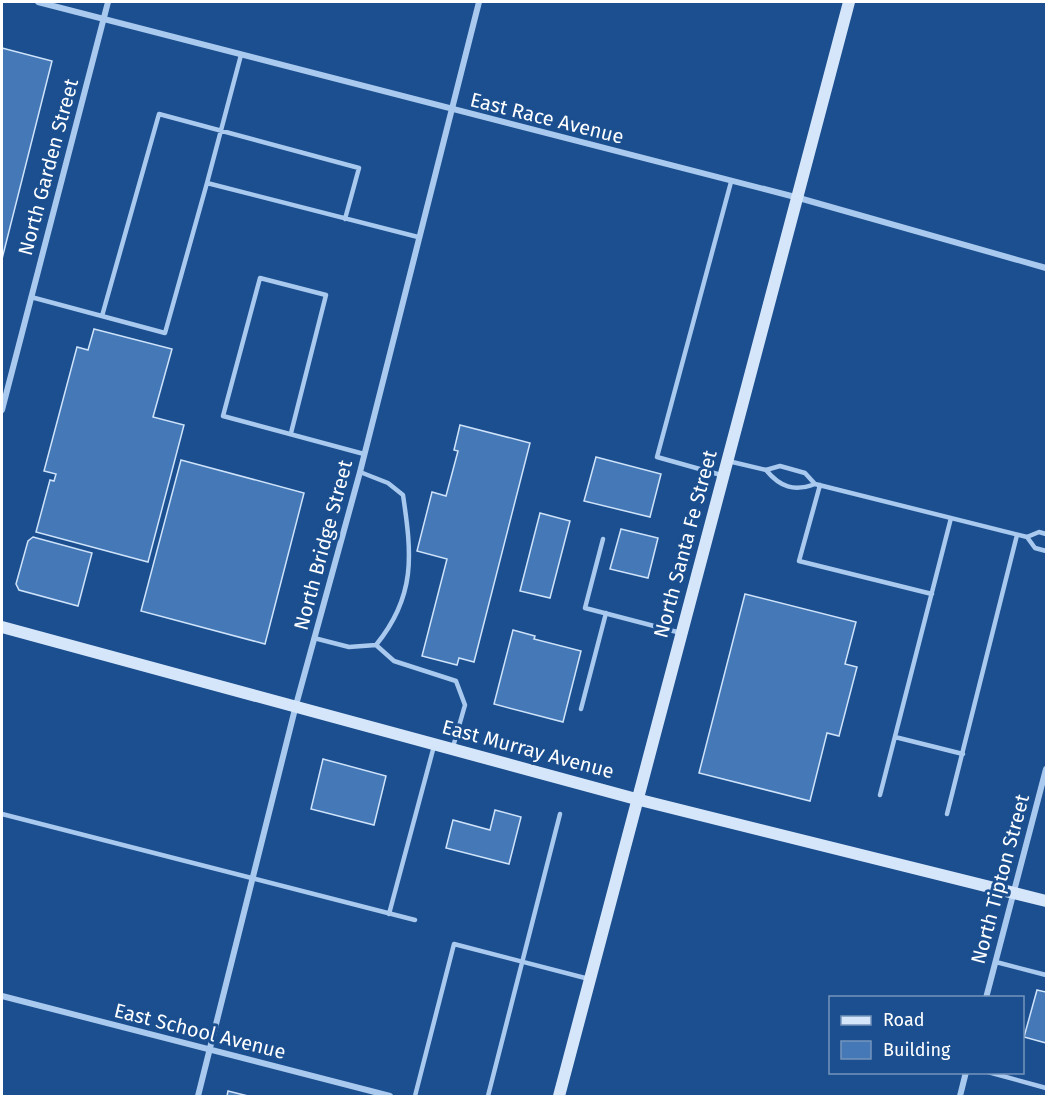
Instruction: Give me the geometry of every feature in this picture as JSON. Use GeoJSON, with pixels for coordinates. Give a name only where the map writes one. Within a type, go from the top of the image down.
{"type":"FeatureCollection","features":[{"type":"Feature","properties":{"kind":"street","name":"East Race Avenue"},"geometry":{"type":"LineString","coordinates":[[38,2],[452,111],[799,198],[1047,268]]}},
{"type":"Feature","properties":{"kind":"street","name":"North Garden Street"},"geometry":{"type":"LineString","coordinates":[[2,410],[108,2]]}},
{"type":"Feature","properties":{"kind":"street","name":"North Bridge Street"},"geometry":{"type":"LineString","coordinates":[[198,1096],[296,705],[360,472],[479,2]]}},
{"type":"Feature","properties":{"kind":"street","name":"North Santa Fe Street"},"geometry":{"type":"LineString","coordinates":[[559,1096],[636,799],[799,198],[849,2]]}},
{"type":"Feature","properties":{"kind":"street","name":"East Murray Avenue"},"geometry":{"type":"LineString","coordinates":[[2,627],[636,799],[1047,901]]}},
{"type":"Feature","properties":{"kind":"street","name":"North Tipton Street"},"geometry":{"type":"LineString","coordinates":[[987,996],[1047,769]]}},
{"type":"Feature","properties":{"kind":"street","name":"East School Avenue"},"geometry":{"type":"LineString","coordinates":[[2,996],[390,1096]]}},
{"type":"Feature","properties":{"kind":"street"},"geometry":{"type":"LineString","coordinates":[[960,1096],[966,1074]]}},
{"type":"Feature","properties":{"kind":"lane"},"geometry":{"type":"LineString","coordinates":[[31,297],[165,333],[241,55]]}},
{"type":"Feature","properties":{"kind":"lane"},"geometry":{"type":"LineString","coordinates":[[102,316],[159,114],[359,168],[345,219]]}},
{"type":"Feature","properties":{"kind":"lane"},"geometry":{"type":"LineString","coordinates":[[724,475],[657,457],[731,182]]}},
{"type":"Feature","properties":{"kind":"lane"},"geometry":{"type":"LineString","coordinates":[[207,183],[418,237]]}},
{"type":"Feature","properties":{"kind":"lane"},"geometry":{"type":"LineString","coordinates":[[291,434],[326,295],[260,278],[223,416],[364,454]]}},
{"type":"Feature","properties":{"kind":"lane"},"geometry":{"type":"LineString","coordinates":[[728,461],[766,470],[780,466],[805,473],[818,484],[1027,537],[1035,548],[1047,551]]}},
{"type":"Feature","properties":{"kind":"lane"},"geometry":{"type":"LineString","coordinates":[[766,470],[776,482],[801,489],[818,484]]}},
{"type":"Feature","properties":{"kind":"lane"},"geometry":{"type":"LineString","coordinates":[[315,638],[350,647],[376,645],[392,626],[402,606],[408,578],[407,518],[403,495],[388,483],[360,472]]}},
{"type":"Feature","properties":{"kind":"lane"},"geometry":{"type":"LineString","coordinates":[[818,484],[799,561],[932,594]]}},
{"type":"Feature","properties":{"kind":"lane"},"geometry":{"type":"LineString","coordinates":[[880,795],[951,518]]}},
{"type":"Feature","properties":{"kind":"lane"},"geometry":{"type":"LineString","coordinates":[[1027,537],[1039,532],[1047,534]]}},
{"type":"Feature","properties":{"kind":"lane"},"geometry":{"type":"LineString","coordinates":[[947,814],[1017,534]]}},
{"type":"Feature","properties":{"kind":"lane"},"geometry":{"type":"LineString","coordinates":[[603,539],[585,608],[681,633]]}},
{"type":"Feature","properties":{"kind":"lane"},"geometry":{"type":"LineString","coordinates":[[581,709],[606,613]]}},
{"type":"Feature","properties":{"kind":"lane"},"geometry":{"type":"LineString","coordinates":[[376,645],[394,662],[456,681],[465,705],[453,748]]}},
{"type":"Feature","properties":{"kind":"lane"},"geometry":{"type":"LineString","coordinates":[[895,737],[963,754]]}},
{"type":"Feature","properties":{"kind":"lane"},"geometry":{"type":"LineString","coordinates":[[389,914],[434,743]]}},
{"type":"Feature","properties":{"kind":"lane"},"geometry":{"type":"LineString","coordinates":[[2,814],[415,920]]}},
{"type":"Feature","properties":{"kind":"lane"},"geometry":{"type":"LineString","coordinates":[[488,1096],[560,814]]}},
{"type":"Feature","properties":{"kind":"lane"},"geometry":{"type":"LineString","coordinates":[[414,1096],[454,944],[590,980]]}},
{"type":"Feature","properties":{"kind":"lane"},"geometry":{"type":"LineString","coordinates":[[996,962],[1047,975]]}},
{"type":"Feature","properties":{"kind":"lane"},"geometry":{"type":"LineString","coordinates":[[995,1074],[1047,1088]]}},
{"type":"Feature","properties":{"kind":"building"},"geometry":{"type":"Polygon","coordinates":[[[2,48],[52,61],[2,259],[2,48]]]}},
{"type":"Feature","properties":{"kind":"building"},"geometry":{"type":"Polygon","coordinates":[[[94,329],[172,349],[153,417],[184,425],[148,562],[36,532],[50,480],[54,481],[56,474],[44,471],[77,347],[88,350],[94,329]]]}},
{"type":"Feature","properties":{"kind":"building"},"geometry":{"type":"Polygon","coordinates":[[[460,425],[530,443],[474,662],[459,658],[457,665],[422,656],[447,559],[417,551],[432,492],[446,496],[458,451],[454,450],[460,425]]]}},
{"type":"Feature","properties":{"kind":"building"},"geometry":{"type":"Polygon","coordinates":[[[596,457],[661,474],[650,517],[584,501],[596,457]]]}},
{"type":"Feature","properties":{"kind":"building"},"geometry":{"type":"Polygon","coordinates":[[[181,460],[304,493],[265,644],[141,611],[181,460]]]}},
{"type":"Feature","properties":{"kind":"building"},"geometry":{"type":"Polygon","coordinates":[[[540,513],[570,521],[550,598],[520,591],[540,513]]]}},
{"type":"Feature","properties":{"kind":"building"},"geometry":{"type":"Polygon","coordinates":[[[621,529],[658,538],[648,578],[610,569],[621,529]]]}},
{"type":"Feature","properties":{"kind":"building"},"geometry":{"type":"Polygon","coordinates":[[[33,537],[92,553],[78,606],[19,590],[16,584],[28,541],[33,537]]]}},
{"type":"Feature","properties":{"kind":"building"},"geometry":{"type":"Polygon","coordinates":[[[745,594],[856,622],[845,664],[857,667],[839,736],[827,733],[810,801],[699,773],[745,594]]]}},
{"type":"Feature","properties":{"kind":"building"},"geometry":{"type":"Polygon","coordinates":[[[513,630],[535,636],[534,639],[581,651],[563,722],[494,704],[513,630]]]}},
{"type":"Feature","properties":{"kind":"building"},"geometry":{"type":"Polygon","coordinates":[[[323,759],[386,776],[374,825],[311,809],[323,759]]]}},
{"type":"Feature","properties":{"kind":"building"},"geometry":{"type":"Polygon","coordinates":[[[495,810],[521,817],[509,864],[446,848],[453,820],[490,830],[495,810]]]}},
{"type":"Feature","properties":{"kind":"building"},"geometry":{"type":"Polygon","coordinates":[[[1037,990],[1046,992],[1046,1043],[1024,1037],[1037,990]]]}},
{"type":"Feature","properties":{"kind":"building"},"geometry":{"type":"Polygon","coordinates":[[[228,1091],[248,1096],[227,1096],[228,1091]]]}}]}
